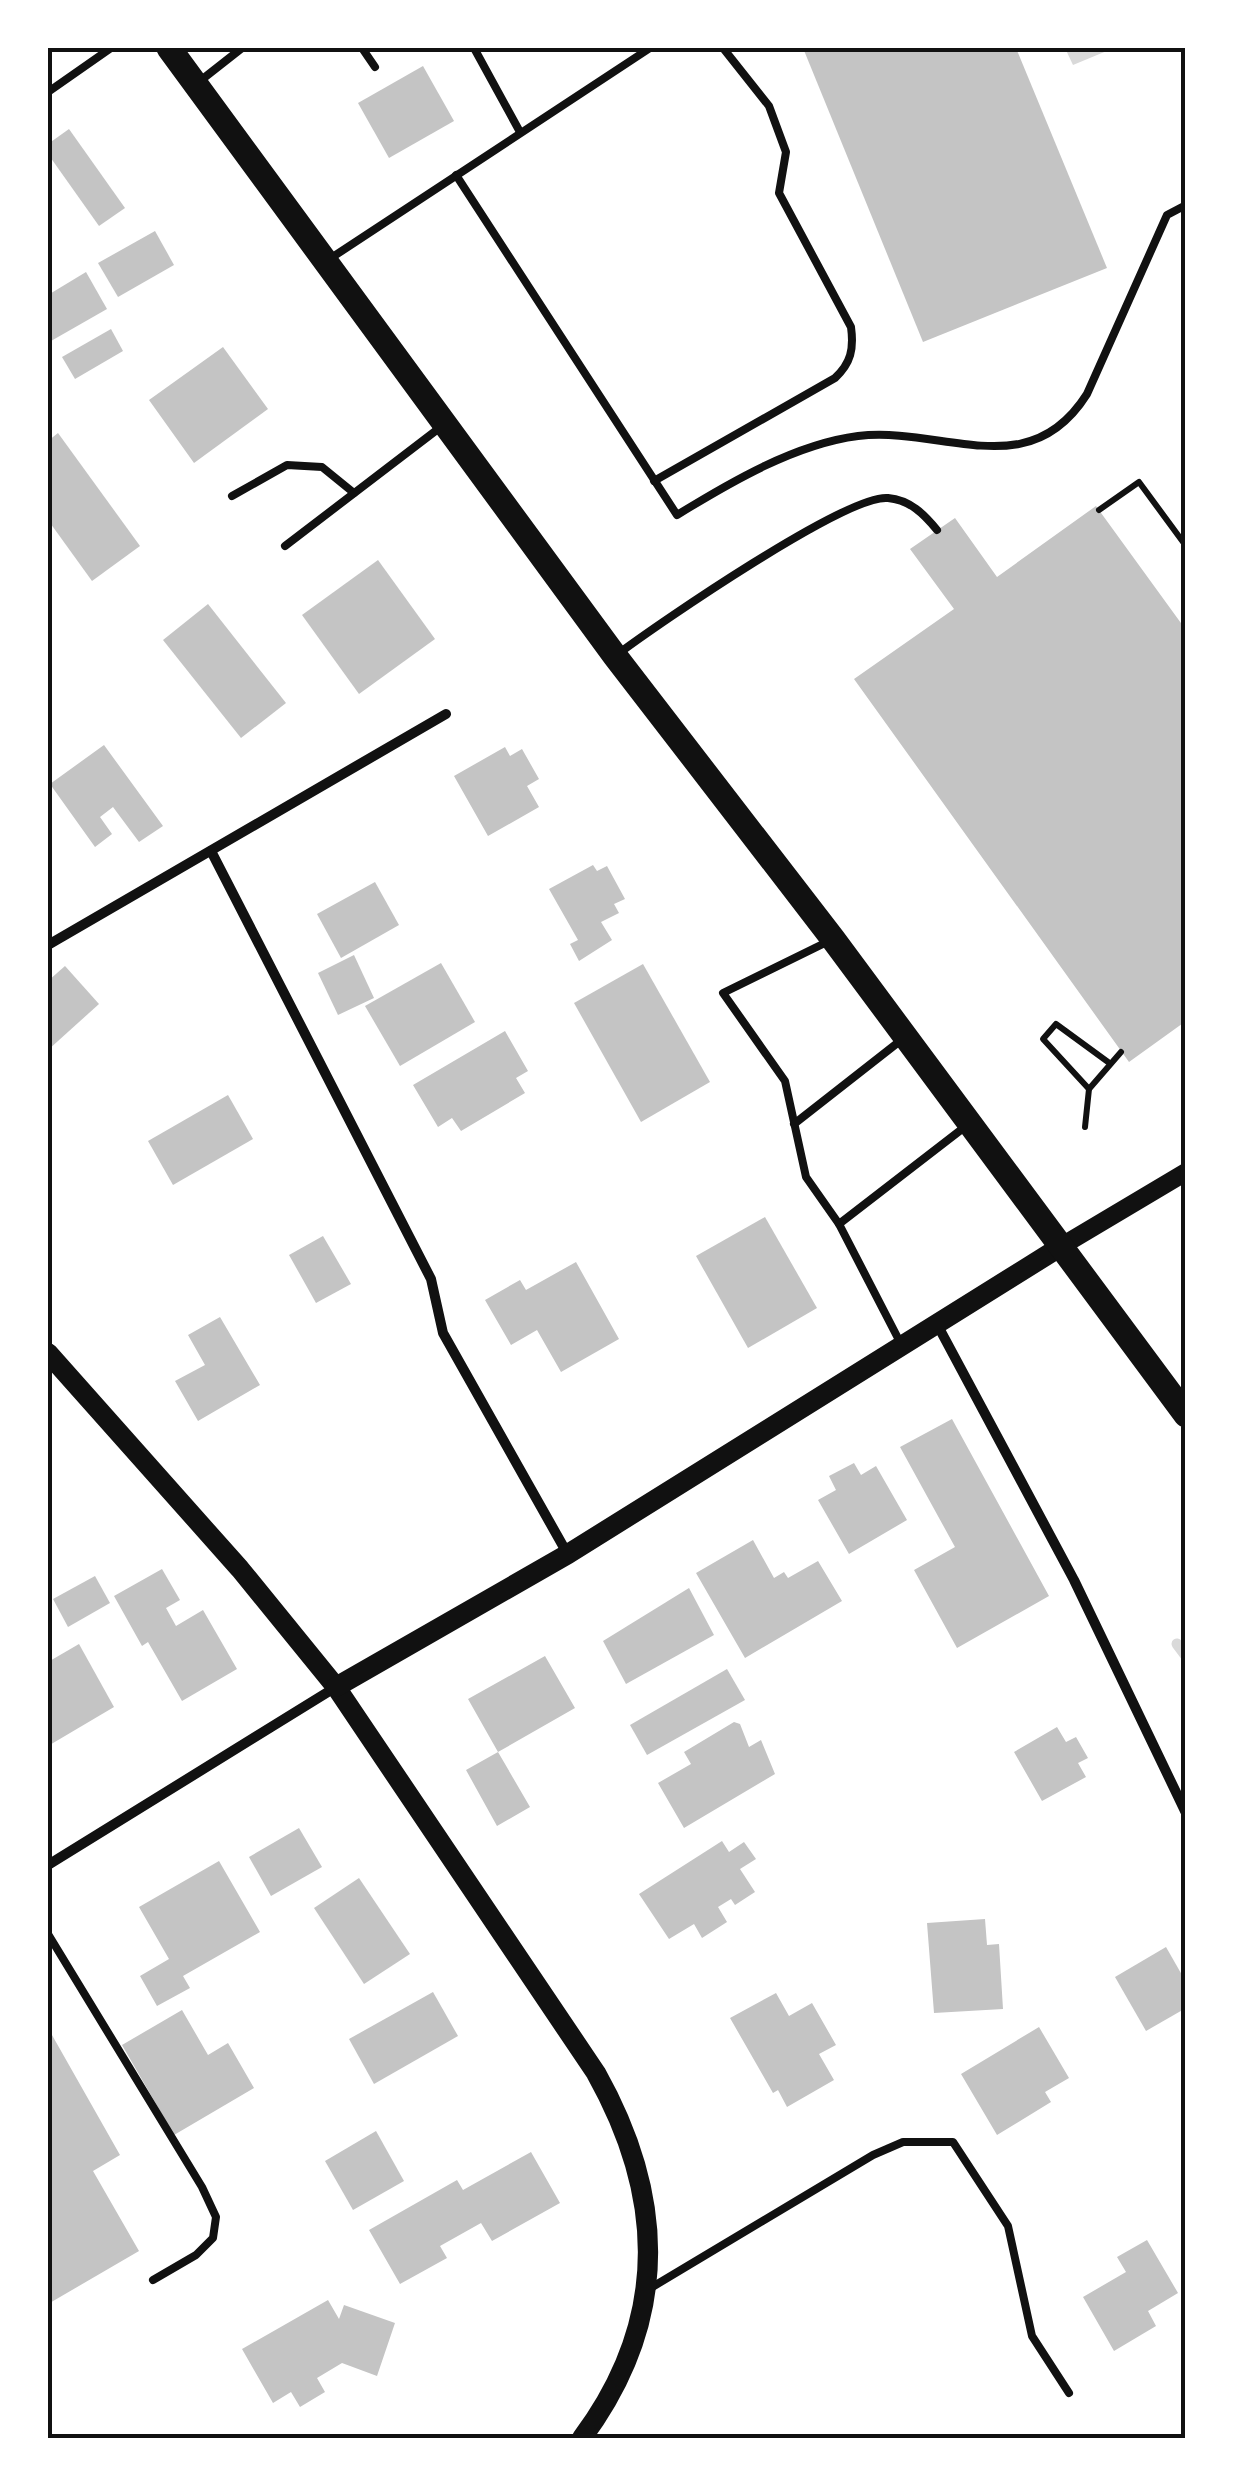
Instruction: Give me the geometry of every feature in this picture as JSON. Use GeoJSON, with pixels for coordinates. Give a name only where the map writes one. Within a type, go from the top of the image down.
{"type":"FeatureCollection","features":[{"type":"Feature","properties":{"kind":"main road"},"geometry":{"type":"LineString","coordinates":[[169,48],[615,656],[834,940],[1186,1415]]}},
{"type":"Feature","properties":{"kind":"main road"},"geometry":{"type":"LineString","coordinates":[[336,1688],[568,1554],[1060,1247]]}},
{"type":"Feature","properties":{"kind":"main road"},"geometry":{"type":"LineString","coordinates":[[48,1353],[240,1569],[336,1688],[596,2073],[617,2111],[644,2197],[648,2290],[619,2378],[582,2438]]}},
{"type":"Feature","properties":{"kind":"street"},"geometry":{"type":"LineString","coordinates":[[48,945],[446,714]]}},
{"type":"Feature","properties":{"kind":"street"},"geometry":{"type":"LineString","coordinates":[[212,851],[430,1280],[442,1333],[568,1554]]}},
{"type":"Feature","properties":{"kind":"street"},"geometry":{"type":"LineString","coordinates":[[1060,1247],[1186,1172]]}},
{"type":"Feature","properties":{"kind":"street"},"geometry":{"type":"LineString","coordinates":[[938,1326],[1074,1580],[1186,1812]]}},
{"type":"Feature","properties":{"kind":"street"},"geometry":{"type":"LineString","coordinates":[[48,1865],[336,1688]]}},
{"type":"Feature","properties":{"kind":"lane"},"geometry":{"type":"LineString","coordinates":[[48,92],[111,48]]}},
{"type":"Feature","properties":{"kind":"lane"},"geometry":{"type":"LineString","coordinates":[[196,84],[242,48]]}},
{"type":"Feature","properties":{"kind":"lane"},"geometry":{"type":"LineString","coordinates":[[362,48],[375,67]]}},
{"type":"Feature","properties":{"kind":"lane"},"geometry":{"type":"LineString","coordinates":[[474,48],[520,132]]}},
{"type":"Feature","properties":{"kind":"lane"},"geometry":{"type":"LineString","coordinates":[[326,261],[650,48]]}},
{"type":"Feature","properties":{"kind":"lane"},"geometry":{"type":"LineString","coordinates":[[654,481],[835,378],[846,368],[854,348],[851,328],[779,193],[786,152],[770,106],[722,48]]}},
{"type":"Feature","properties":{"kind":"lane"},"geometry":{"type":"LineString","coordinates":[[456,175],[676,515],[724,486],[801,453],[856,436],[932,436],[1012,448],[1042,439],[1070,421],[1087,394],[1167,215],[1186,205]]}},
{"type":"Feature","properties":{"kind":"lane"},"geometry":{"type":"LineString","coordinates":[[285,546],[445,423]]}},
{"type":"Feature","properties":{"kind":"lane"},"geometry":{"type":"LineString","coordinates":[[232,496],[286,465],[322,467],[354,494]]}},
{"type":"Feature","properties":{"kind":"lane"},"geometry":{"type":"LineString","coordinates":[[615,656],[709,588],[868,499],[905,502],[922,512],[937,530]]}},
{"type":"Feature","properties":{"kind":"lane"},"geometry":{"type":"LineString","coordinates":[[834,940],[723,993],[785,1080],[806,1177],[839,1224],[903,1348]]}},
{"type":"Feature","properties":{"kind":"lane"},"geometry":{"type":"LineString","coordinates":[[794,1124],[905,1037]]}},
{"type":"Feature","properties":{"kind":"lane"},"geometry":{"type":"LineString","coordinates":[[839,1224],[969,1124]]}},
{"type":"Feature","properties":{"kind":"lane"},"geometry":{"type":"LineString","coordinates":[[48,1934],[216,2217],[214,2238],[196,2255],[152,2280]]}},
{"type":"Feature","properties":{"kind":"lane"},"geometry":{"type":"LineString","coordinates":[[648,2290],[872,2155],[903,2142],[954,2142],[1008,2226],[1032,2336],[1069,2393]]}},
{"type":"Feature","properties":{"kind":"path"},"geometry":{"type":"LineString","coordinates":[[1100,510],[1139,482],[1186,546]]}},
{"type":"Feature","properties":{"kind":"path"},"geometry":{"type":"LineString","coordinates":[[1089,1089],[1043,1039],[1056,1024],[1108,1062]]}},
{"type":"Feature","properties":{"kind":"path"},"geometry":{"type":"LineString","coordinates":[[1085,1128],[1089,1089],[1108,1062],[1121,1052]]}},
{"type":"Feature","properties":{"kind":"shaded area"},"geometry":{"type":"Polygon","coordinates":[[[1065,48],[1114,48],[1073,65],[1065,48]]]}},
{"type":"Feature","properties":{"kind":"building"},"geometry":{"type":"Polygon","coordinates":[[[803,48],[1016,48],[1107,268],[923,342],[803,48]]]}},
{"type":"Feature","properties":{"kind":"building"},"geometry":{"type":"Polygon","coordinates":[[[423,66],[454,121],[389,158],[358,103],[423,66]]]}},
{"type":"Feature","properties":{"kind":"building"},"geometry":{"type":"Polygon","coordinates":[[[69,129],[125,208],[99,226],[48,154],[48,144],[69,129]]]}},
{"type":"Feature","properties":{"kind":"building"},"geometry":{"type":"Polygon","coordinates":[[[155,231],[174,265],[118,297],[98,263],[155,231]]]}},
{"type":"Feature","properties":{"kind":"building"},"geometry":{"type":"Polygon","coordinates":[[[86,272],[107,309],[51,341],[48,295],[86,272]]]}},
{"type":"Feature","properties":{"kind":"building"},"geometry":{"type":"Polygon","coordinates":[[[111,329],[123,351],[75,379],[62,357],[111,329]]]}},
{"type":"Feature","properties":{"kind":"building"},"geometry":{"type":"Polygon","coordinates":[[[223,347],[268,409],[194,463],[149,400],[223,347]]]}},
{"type":"Feature","properties":{"kind":"building"},"geometry":{"type":"Polygon","coordinates":[[[58,433],[140,546],[92,581],[48,520],[48,441],[58,433]]]}},
{"type":"Feature","properties":{"kind":"building"},"geometry":{"type":"Polygon","coordinates":[[[1096,506],[1186,630],[1186,1021],[1129,1062],[854,679],[954,609],[910,549],[955,518],[997,577],[1096,506]]]}},
{"type":"Feature","properties":{"kind":"building"},"geometry":{"type":"Polygon","coordinates":[[[378,560],[435,639],[359,694],[302,615],[378,560]]]}},
{"type":"Feature","properties":{"kind":"building"},"geometry":{"type":"Polygon","coordinates":[[[208,604],[286,703],[241,738],[163,640],[208,604]]]}},
{"type":"Feature","properties":{"kind":"building"},"geometry":{"type":"Polygon","coordinates":[[[104,745],[163,826],[139,842],[113,807],[100,817],[112,834],[95,847],[50,784],[104,745]]]}},
{"type":"Feature","properties":{"kind":"building"},"geometry":{"type":"Polygon","coordinates":[[[505,747],[510,756],[522,749],[539,779],[527,786],[539,807],[488,836],[454,776],[505,747]]]}},
{"type":"Feature","properties":{"kind":"building"},"geometry":{"type":"Polygon","coordinates":[[[593,865],[597,871],[607,866],[625,899],[614,904],[619,913],[601,922],[612,940],[579,961],[570,944],[578,940],[549,889],[593,865]]]}},
{"type":"Feature","properties":{"kind":"building"},"geometry":{"type":"Polygon","coordinates":[[[375,882],[399,925],[341,958],[317,914],[375,882]]]}},
{"type":"Feature","properties":{"kind":"building"},"geometry":{"type":"Polygon","coordinates":[[[354,955],[374,998],[338,1015],[318,973],[354,955]]]}},
{"type":"Feature","properties":{"kind":"building"},"geometry":{"type":"Polygon","coordinates":[[[441,963],[475,1022],[400,1066],[365,1006],[441,963]]]}},
{"type":"Feature","properties":{"kind":"building"},"geometry":{"type":"Polygon","coordinates":[[[643,964],[710,1082],[641,1122],[574,1003],[643,964]]]}},
{"type":"Feature","properties":{"kind":"building"},"geometry":{"type":"Polygon","coordinates":[[[65,966],[99,1004],[48,1050],[48,981],[65,966]]]}},
{"type":"Feature","properties":{"kind":"building"},"geometry":{"type":"Polygon","coordinates":[[[505,1031],[528,1071],[516,1078],[525,1093],[461,1131],[452,1118],[438,1127],[413,1085],[505,1031]]]}},
{"type":"Feature","properties":{"kind":"building"},"geometry":{"type":"Polygon","coordinates":[[[228,1095],[253,1139],[173,1185],[148,1141],[228,1095]]]}},
{"type":"Feature","properties":{"kind":"building"},"geometry":{"type":"Polygon","coordinates":[[[765,1217],[817,1308],[748,1348],[696,1256],[765,1217]]]}},
{"type":"Feature","properties":{"kind":"building"},"geometry":{"type":"Polygon","coordinates":[[[323,1236],[351,1284],[316,1303],[289,1255],[323,1236]]]}},
{"type":"Feature","properties":{"kind":"building"},"geometry":{"type":"Polygon","coordinates":[[[576,1262],[619,1339],[561,1372],[537,1330],[511,1345],[485,1300],[520,1280],[526,1290],[576,1262]]]}},
{"type":"Feature","properties":{"kind":"building"},"geometry":{"type":"Polygon","coordinates":[[[220,1317],[260,1385],[198,1421],[175,1381],[205,1365],[188,1335],[220,1317]]]}},
{"type":"Feature","properties":{"kind":"building"},"geometry":{"type":"Polygon","coordinates":[[[952,1419],[1049,1596],[957,1648],[914,1570],[955,1547],[900,1447],[952,1419]]]}},
{"type":"Feature","properties":{"kind":"building"},"geometry":{"type":"Polygon","coordinates":[[[854,1463],[861,1475],[876,1466],[907,1520],[849,1554],[818,1500],[836,1490],[829,1476],[854,1463]]]}},
{"type":"Feature","properties":{"kind":"building"},"geometry":{"type":"Polygon","coordinates":[[[753,1540],[774,1578],[784,1572],[788,1578],[818,1561],[842,1601],[745,1658],[696,1573],[753,1540]]]}},
{"type":"Feature","properties":{"kind":"building"},"geometry":{"type":"Polygon","coordinates":[[[162,1569],[180,1600],[166,1608],[176,1626],[203,1610],[237,1669],[182,1701],[148,1642],[142,1646],[114,1596],[162,1569]]]}},
{"type":"Feature","properties":{"kind":"building"},"geometry":{"type":"Polygon","coordinates":[[[95,1576],[110,1603],[68,1627],[53,1599],[95,1576]]]}},
{"type":"Feature","properties":{"kind":"building"},"geometry":{"type":"Polygon","coordinates":[[[689,1588],[714,1635],[626,1684],[603,1641],[689,1588]]]}},
{"type":"Feature","properties":{"kind":"building"},"geometry":{"type":"Polygon","coordinates":[[[79,1644],[114,1707],[48,1746],[48,1662],[79,1644]]]}},
{"type":"Feature","properties":{"kind":"building"},"geometry":{"type":"Polygon","coordinates":[[[545,1656],[575,1708],[498,1752],[468,1699],[545,1656]]]}},
{"type":"Feature","properties":{"kind":"building"},"geometry":{"type":"Polygon","coordinates":[[[727,1669],[745,1700],[647,1755],[630,1725],[727,1669]]]}},
{"type":"Feature","properties":{"kind":"building"},"geometry":{"type":"Polygon","coordinates":[[[734,1722],[740,1724],[749,1747],[761,1740],[775,1774],[684,1828],[658,1783],[691,1764],[684,1752],[734,1722]]]}},
{"type":"Feature","properties":{"kind":"building"},"geometry":{"type":"Polygon","coordinates":[[[1057,1727],[1066,1742],[1076,1737],[1088,1758],[1078,1763],[1086,1777],[1042,1801],[1014,1752],[1057,1727]]]}},
{"type":"Feature","properties":{"kind":"building"},"geometry":{"type":"Polygon","coordinates":[[[498,1752],[530,1807],[497,1826],[466,1770],[498,1752]]]}},
{"type":"Feature","properties":{"kind":"building"},"geometry":{"type":"Polygon","coordinates":[[[299,1828],[322,1867],[271,1896],[249,1857],[299,1828]]]}},
{"type":"Feature","properties":{"kind":"building"},"geometry":{"type":"Polygon","coordinates":[[[722,1841],[729,1852],[744,1842],[756,1859],[740,1869],[755,1892],[735,1905],[731,1899],[718,1907],[727,1922],[702,1938],[694,1924],[669,1939],[639,1894],[722,1841]]]}},
{"type":"Feature","properties":{"kind":"building"},"geometry":{"type":"Polygon","coordinates":[[[219,1861],[260,1932],[183,1976],[190,1988],[157,2006],[140,1976],[169,1959],[139,1907],[219,1861]]]}},
{"type":"Feature","properties":{"kind":"building"},"geometry":{"type":"Polygon","coordinates":[[[359,1878],[410,1954],[364,1984],[314,1908],[359,1878]]]}},
{"type":"Feature","properties":{"kind":"building"},"geometry":{"type":"Polygon","coordinates":[[[985,1919],[987,1945],[999,1944],[1003,2009],[934,2013],[927,1923],[985,1919]]]}},
{"type":"Feature","properties":{"kind":"building"},"geometry":{"type":"Polygon","coordinates":[[[1166,1947],[1186,1982],[1186,2008],[1146,2031],[1115,1977],[1166,1947]]]}},
{"type":"Feature","properties":{"kind":"building"},"geometry":{"type":"Polygon","coordinates":[[[433,1992],[458,2036],[374,2084],[349,2039],[433,1992]]]}},
{"type":"Feature","properties":{"kind":"building"},"geometry":{"type":"Polygon","coordinates":[[[776,1993],[789,2016],[812,2003],[836,2045],[819,2054],[834,2080],[787,2107],[778,2090],[773,2093],[730,2018],[776,1993]]]}},
{"type":"Feature","properties":{"kind":"building"},"geometry":{"type":"Polygon","coordinates":[[[182,2010],[208,2055],[228,2043],[254,2088],[174,2135],[122,2045],[182,2010]]]}},
{"type":"Feature","properties":{"kind":"building"},"geometry":{"type":"Polygon","coordinates":[[[1039,2027],[1069,2078],[1045,2092],[1051,2102],[997,2135],[961,2074],[1039,2027]]]}},
{"type":"Feature","properties":{"kind":"building"},"geometry":{"type":"Polygon","coordinates":[[[48,2028],[120,2155],[93,2171],[139,2251],[48,2304],[48,2028]]]}},
{"type":"Feature","properties":{"kind":"building"},"geometry":{"type":"Polygon","coordinates":[[[376,2131],[404,2181],[353,2210],[325,2161],[376,2131]]]}},
{"type":"Feature","properties":{"kind":"building"},"geometry":{"type":"Polygon","coordinates":[[[531,2152],[560,2203],[492,2241],[481,2223],[440,2246],[447,2258],[400,2284],[369,2230],[457,2180],[463,2190],[531,2152]]]}},
{"type":"Feature","properties":{"kind":"building"},"geometry":{"type":"Polygon","coordinates":[[[1147,2240],[1178,2293],[1148,2311],[1156,2326],[1114,2351],[1083,2297],[1126,2272],[1117,2257],[1147,2240]]]}},
{"type":"Feature","properties":{"kind":"building"},"geometry":{"type":"Polygon","coordinates":[[[328,2300],[339,2319],[344,2305],[395,2323],[377,2376],[342,2363],[317,2378],[325,2392],[300,2407],[291,2392],[273,2403],[242,2349],[328,2300]]]}},
{"type":"Feature","properties":{"kind":"waterway"},"geometry":{"type":"LineString","coordinates":[[1177,1644],[1186,1656]]}}]}
